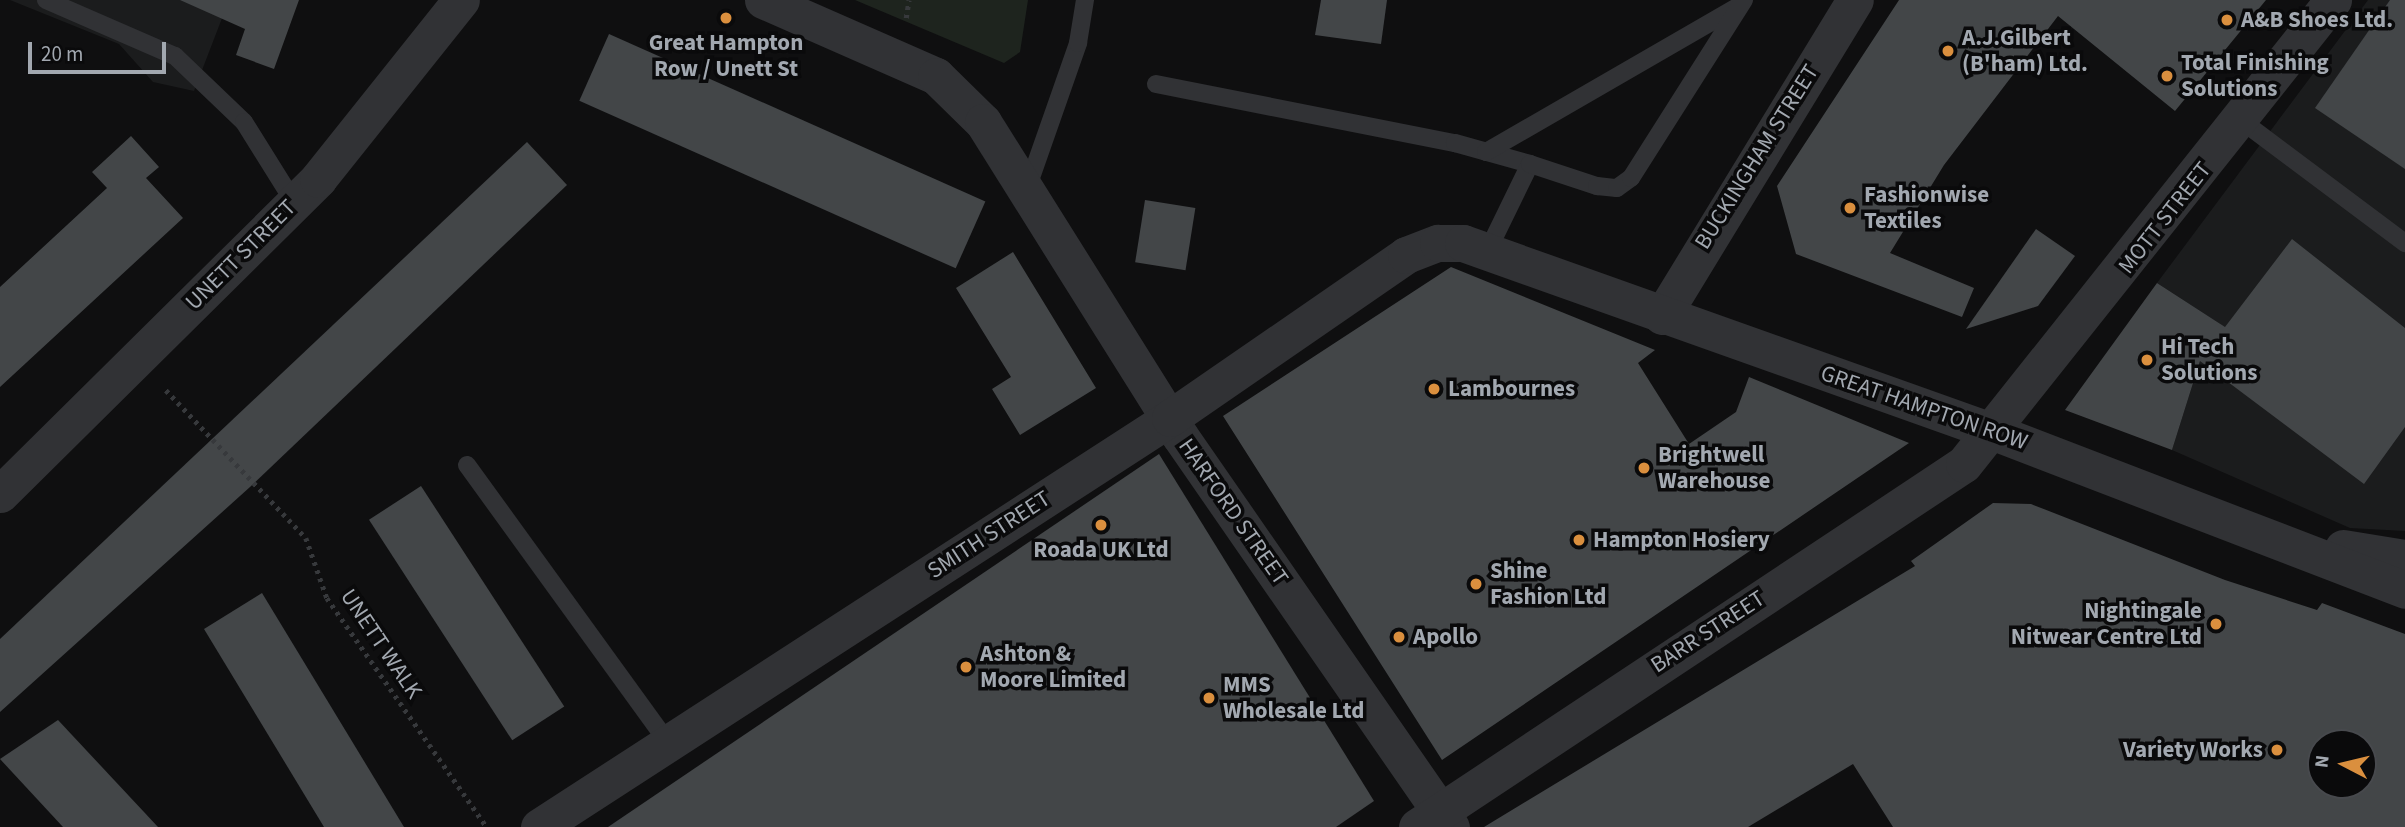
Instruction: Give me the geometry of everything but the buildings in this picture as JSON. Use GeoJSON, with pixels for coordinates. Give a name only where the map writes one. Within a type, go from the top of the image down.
{"type":"FeatureCollection","features":[{"type":"Feature","properties":{"kind":"street","name":"UNETT STREET"},"geometry":{"type":"LineString","coordinates":[[0,494],[294,202],[461,0]]}},
{"type":"Feature","properties":{"kind":"street"},"geometry":{"type":"LineString","coordinates":[[763,0],[936,76],[983,122],[1027,189]]}},
{"type":"Feature","properties":{"kind":"street","name":"BUCKINGHAM STREET"},"geometry":{"type":"LineString","coordinates":[[1662,316],[1855,0]]}},
{"type":"Feature","properties":{"kind":"street","name":"MOTT STREET"},"geometry":{"type":"LineString","coordinates":[[1994,432],[2242,121],[2333,0]]}},
{"type":"Feature","properties":{"kind":"street","name":"HARFORD STREET"},"geometry":{"type":"LineString","coordinates":[[1027,189],[1170,418],[1436,821]]}},
{"type":"Feature","properties":{"kind":"street","name":"GREAT HAMPTON ROW"},"geometry":{"type":"LineString","coordinates":[[1438,243],[1487,252],[1994,432],[2283,539],[2402,562]]}},
{"type":"Feature","properties":{"kind":"street","name":"SMITH STREET"},"geometry":{"type":"LineString","coordinates":[[539,827],[1170,418],[1406,255],[1438,243]]}},
{"type":"Feature","properties":{"kind":"street","name":"BARR STREET"},"geometry":{"type":"LineString","coordinates":[[1436,821],[1964,464],[1994,432]]}},
{"type":"Feature","properties":{"kind":"lane"},"geometry":{"type":"LineString","coordinates":[[46,0],[175,56],[244,122],[294,202]]}},
{"type":"Feature","properties":{"kind":"lane"},"geometry":{"type":"LineString","coordinates":[[1027,189],[1078,43],[1085,0]]}},
{"type":"Feature","properties":{"kind":"lane"},"geometry":{"type":"LineString","coordinates":[[1486,152],[1742,3]]}},
{"type":"Feature","properties":{"kind":"lane"},"geometry":{"type":"LineString","coordinates":[[1156,84],[1486,152],[1597,186],[1617,188],[1631,178],[1742,3]]}},
{"type":"Feature","properties":{"kind":"lane"},"geometry":{"type":"LineString","coordinates":[[2242,121],[2405,243]]}},
{"type":"Feature","properties":{"kind":"lane"},"geometry":{"type":"LineString","coordinates":[[1487,252],[1530,164]]}},
{"type":"Feature","properties":{"kind":"lane"},"geometry":{"type":"LineString","coordinates":[[467,465],[668,743]]}},
{"type":"Feature","properties":{"kind":"path","name":"UNETT WALK"},"geometry":{"type":"LineString","coordinates":[[137,358],[306,537],[327,598],[487,827]]}},
{"type":"Feature","properties":{"kind":"shaded area"},"geometry":{"type":"Polygon","coordinates":[[[10,0],[229,0],[194,91],[153,82],[119,44],[10,0]]]}},
{"type":"Feature","properties":{"kind":"shaded area"},"geometry":{"type":"Polygon","coordinates":[[[855,0],[1028,0],[1020,52],[1004,63],[855,0]]]}},
{"type":"Feature","properties":{"kind":"shaded area"},"geometry":{"type":"Polygon","coordinates":[[[2368,0],[2405,0],[2405,531],[2350,528],[2172,450],[2200,361],[2220,324],[2157,283],[2368,0]]]}},
{"type":"Feature","properties":{"kind":"place","name":"Great Hampton Row / Unett St"},"geometry":{"type":"Point","coordinates":[726,18]}},
{"type":"Feature","properties":{"kind":"place","name":"A&B Shoes Ltd."},"geometry":{"type":"Point","coordinates":[2227,20]}},
{"type":"Feature","properties":{"kind":"place","name":"A.J.Gilbert (B'ham) Ltd."},"geometry":{"type":"Point","coordinates":[1948,51]}},
{"type":"Feature","properties":{"kind":"place","name":"Total Finishing Solutions"},"geometry":{"type":"Point","coordinates":[2167,76]}},
{"type":"Feature","properties":{"kind":"place","name":"Fashionwise Textiles"},"geometry":{"type":"Point","coordinates":[1850,208]}},
{"type":"Feature","properties":{"kind":"place","name":"Hi Tech Solutions"},"geometry":{"type":"Point","coordinates":[2147,360]}},
{"type":"Feature","properties":{"kind":"place","name":"Lambournes"},"geometry":{"type":"Point","coordinates":[1434,389]}},
{"type":"Feature","properties":{"kind":"place","name":"Brightwell Warehouse"},"geometry":{"type":"Point","coordinates":[1644,468]}},
{"type":"Feature","properties":{"kind":"place","name":"Roada UK Ltd"},"geometry":{"type":"Point","coordinates":[1101,525]}},
{"type":"Feature","properties":{"kind":"place","name":"Hampton Hosiery"},"geometry":{"type":"Point","coordinates":[1579,540]}},
{"type":"Feature","properties":{"kind":"place","name":"Shine Fashion Ltd"},"geometry":{"type":"Point","coordinates":[1476,584]}},
{"type":"Feature","properties":{"kind":"place","name":"Nightingale Nitwear Centre Ltd"},"geometry":{"type":"Point","coordinates":[2216,624]}},
{"type":"Feature","properties":{"kind":"place","name":"Apollo"},"geometry":{"type":"Point","coordinates":[1399,637]}},
{"type":"Feature","properties":{"kind":"place","name":"Ashton & Moore Limited"},"geometry":{"type":"Point","coordinates":[966,667]}},
{"type":"Feature","properties":{"kind":"place","name":"MMS Wholesale Ltd"},"geometry":{"type":"Point","coordinates":[1209,698]}},
{"type":"Feature","properties":{"kind":"place","name":"Variety Works"},"geometry":{"type":"Point","coordinates":[2277,750]}}]}
